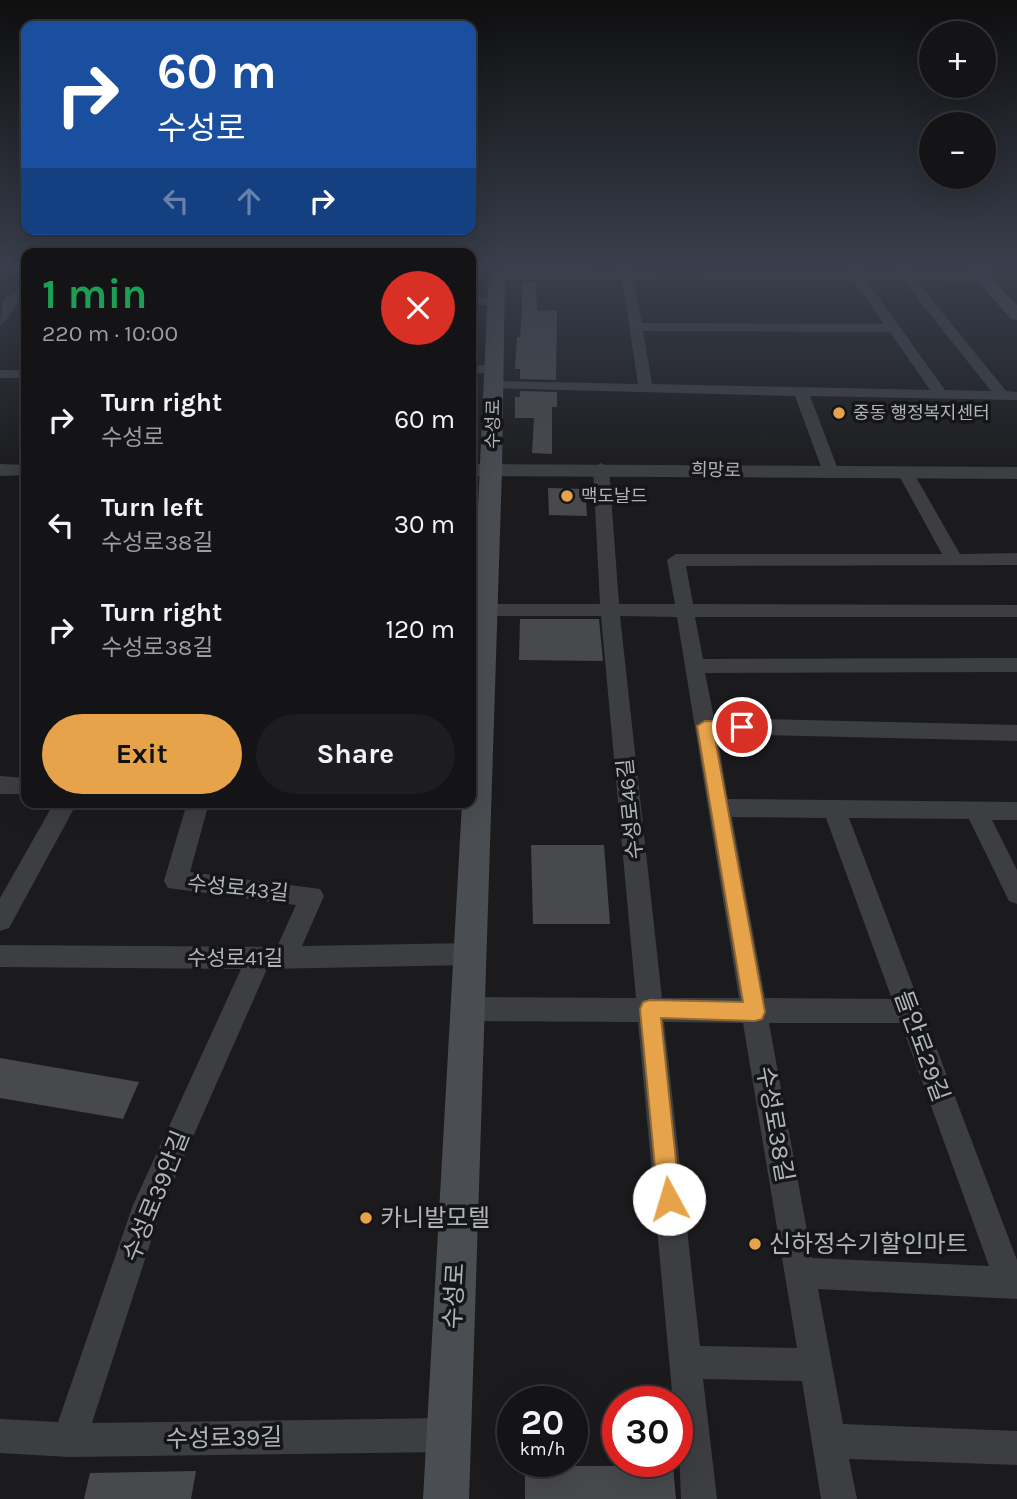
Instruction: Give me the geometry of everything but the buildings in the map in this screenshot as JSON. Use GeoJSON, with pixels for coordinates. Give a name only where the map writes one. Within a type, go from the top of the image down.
{"type":"FeatureCollection","features":[{"type":"Feature","properties":{"kind":"main road","name":"수성로"},"geometry":{"type":"LineString","coordinates":[[476,731],[488,338]]}},
{"type":"Feature","properties":{"kind":"main road","name":"수성로"},"geometry":{"type":"LineString","coordinates":[[446,1499],[473,808]]}},
{"type":"Feature","properties":{"kind":"street"},"geometry":{"type":"LineString","coordinates":[[638,338],[646,389]]}},
{"type":"Feature","properties":{"kind":"street"},"geometry":{"type":"LineString","coordinates":[[899,338],[941,395]]}},
{"type":"Feature","properties":{"kind":"street"},"geometry":{"type":"LineString","coordinates":[[959,338],[1009,396]]}},
{"type":"Feature","properties":{"kind":"street"},"geometry":{"type":"LineString","coordinates":[[0,374],[21,374]]}},
{"type":"Feature","properties":{"kind":"street"},"geometry":{"type":"LineString","coordinates":[[486,374],[646,389],[1009,396]]}},
{"type":"Feature","properties":{"kind":"street"},"geometry":{"type":"LineString","coordinates":[[801,392],[831,472]]}},
{"type":"Feature","properties":{"kind":"street"},"geometry":{"type":"LineString","coordinates":[[601,468],[610,610]]}},
{"type":"Feature","properties":{"kind":"street","name":"희망로"},"geometry":{"type":"LineString","coordinates":[[482,470],[601,468],[1017,473]]}},
{"type":"Feature","properties":{"kind":"street"},"geometry":{"type":"LineString","coordinates":[[0,470],[21,470]]}},
{"type":"Feature","properties":{"kind":"street"},"geometry":{"type":"LineString","coordinates":[[905,472],[954,559]]}},
{"type":"Feature","properties":{"kind":"street"},"geometry":{"type":"LineString","coordinates":[[685,611],[676,560],[1017,559]]}},
{"type":"Feature","properties":{"kind":"street"},"geometry":{"type":"LineString","coordinates":[[481,590],[610,610],[1017,611]]}},
{"type":"Feature","properties":{"kind":"street","name":"수성로46길"},"geometry":{"type":"LineString","coordinates":[[610,610],[650,1009]]}},
{"type":"Feature","properties":{"kind":"street","name":"수성로38길"},"geometry":{"type":"LineString","coordinates":[[685,611],[839,1499]]}},
{"type":"Feature","properties":{"kind":"street"},"geometry":{"type":"LineString","coordinates":[[694,666],[1017,665]]}},
{"type":"Feature","properties":{"kind":"street"},"geometry":{"type":"LineString","coordinates":[[705,726],[1017,733]]}},
{"type":"Feature","properties":{"kind":"street"},"geometry":{"type":"LineString","coordinates":[[0,785],[21,786]]}},
{"type":"Feature","properties":{"kind":"street"},"geometry":{"type":"LineString","coordinates":[[719,807],[1017,811]]}},
{"type":"Feature","properties":{"kind":"street"},"geometry":{"type":"LineString","coordinates":[[0,920],[63,808]]}},
{"type":"Feature","properties":{"kind":"street","name":"수성로43길"},"geometry":{"type":"LineString","coordinates":[[197,808],[176,881],[312,896],[272,958]]}},
{"type":"Feature","properties":{"kind":"street","name":"들안로29길"},"geometry":{"type":"LineString","coordinates":[[801,1273],[1014,1283],[834,809]]}},
{"type":"Feature","properties":{"kind":"street"},"geometry":{"type":"LineString","coordinates":[[976,810],[1017,894]]}},
{"type":"Feature","properties":{"kind":"street","name":"수성로41길"},"geometry":{"type":"LineString","coordinates":[[0,956],[272,958],[469,954]]}},
{"type":"Feature","properties":{"kind":"street","name":"수성로39안길"},"geometry":{"type":"LineString","coordinates":[[69,1440],[148,1205],[272,958]]}},
{"type":"Feature","properties":{"kind":"street"},"geometry":{"type":"LineString","coordinates":[[467,1009],[909,1011]]}},
{"type":"Feature","properties":{"kind":"street"},"geometry":{"type":"LineString","coordinates":[[650,1009],[699,1499]]}},
{"type":"Feature","properties":{"kind":"street"},"geometry":{"type":"LineString","coordinates":[[685,1362],[816,1365]]}},
{"type":"Feature","properties":{"kind":"street","name":"수성로39길"},"geometry":{"type":"LineString","coordinates":[[0,1436],[69,1440],[448,1435]]}},
{"type":"Feature","properties":{"kind":"street"},"geometry":{"type":"LineString","coordinates":[[829,1441],[1017,1448]]}},
{"type":"Feature","properties":{"kind":"place","name":"중동 행정복지센터"},"geometry":{"type":"Point","coordinates":[839,413]}},
{"type":"Feature","properties":{"kind":"place","name":"맥도날드"},"geometry":{"type":"Point","coordinates":[567,496]}},
{"type":"Feature","properties":{"kind":"place","name":"카니발모텔"},"geometry":{"type":"Point","coordinates":[366,1218]}},
{"type":"Feature","properties":{"kind":"place","name":"신하정수기할인마트"},"geometry":{"type":"Point","coordinates":[755,1244]}},
{"type":"Feature","properties":{"kind":"route"},"geometry":{"type":"LineString","coordinates":[[669,1199],[650,1009],[755,1012],[705,726],[742,727]]}}]}
